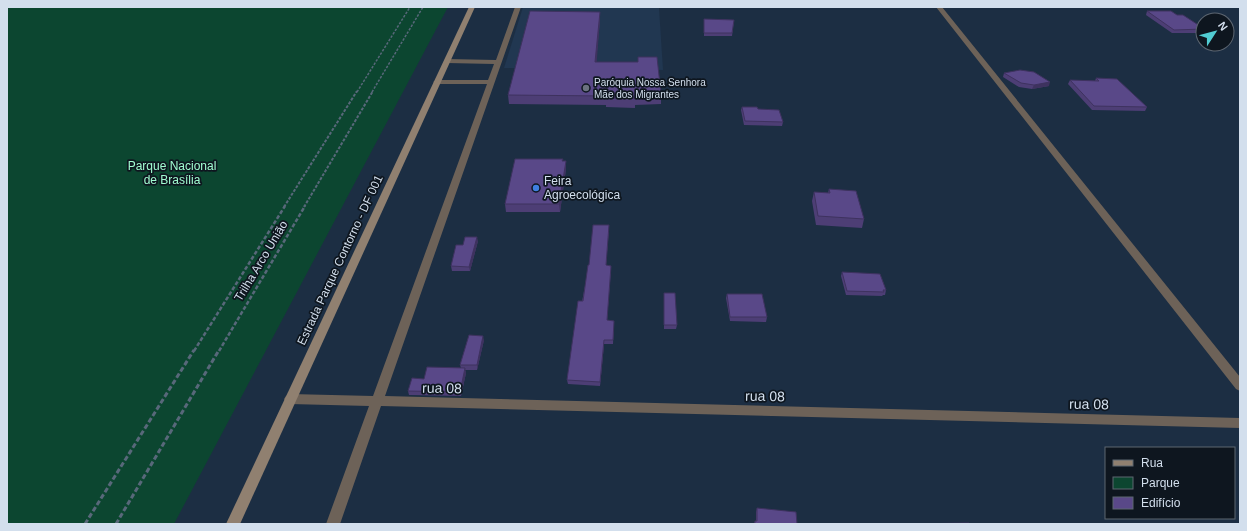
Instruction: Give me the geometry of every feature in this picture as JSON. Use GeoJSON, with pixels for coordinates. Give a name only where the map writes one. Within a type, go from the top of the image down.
{"type":"FeatureCollection","features":[{"type":"Feature","properties":{"kind":"main road","name":"Estrada Parque Contorno - DF 001"},"geometry":{"type":"LineString","coordinates":[[233,524],[472,7]]}},
{"type":"Feature","properties":{"kind":"street"},"geometry":{"type":"LineString","coordinates":[[333,524],[491,82],[516,7]]}},
{"type":"Feature","properties":{"kind":"street"},"geometry":{"type":"LineString","coordinates":[[939,7],[1240,386]]}},
{"type":"Feature","properties":{"kind":"street"},"geometry":{"type":"LineString","coordinates":[[447,61],[498,62]]}},
{"type":"Feature","properties":{"kind":"street"},"geometry":{"type":"LineString","coordinates":[[437,82],[491,82]]}},
{"type":"Feature","properties":{"kind":"street","name":"rua 08"},"geometry":{"type":"LineString","coordinates":[[290,400],[1240,423]]}},
{"type":"Feature","properties":{"kind":"path"},"geometry":{"type":"LineString","coordinates":[[85,524],[410,7]]}},
{"type":"Feature","properties":{"kind":"path","name":"Trilha Arco União"},"geometry":{"type":"LineString","coordinates":[[116,524],[423,7]]}},
{"type":"Feature","properties":{"kind":"shaded area"},"geometry":{"type":"Polygon","coordinates":[[[523,7],[659,8],[663,70],[504,68],[523,7]]]}},
{"type":"Feature","properties":{"kind":"green space","name":"Parque Nacional de Brasília"},"geometry":{"type":"Polygon","coordinates":[[[7,7],[448,7],[174,524],[7,524],[7,7]]]}},
{"type":"Feature","properties":{"kind":"building"},"geometry":{"type":"Polygon","coordinates":[[[530,11],[600,12],[595,62],[638,62],[638,57],[657,57],[661,94],[635,95],[635,98],[606,98],[606,96],[508,95],[530,11]]]}},
{"type":"Feature","properties":{"kind":"building"},"geometry":{"type":"Polygon","coordinates":[[[1147,11],[1171,11],[1177,15],[1183,15],[1195,23],[1195,29],[1174,30],[1147,11]]]}},
{"type":"Feature","properties":{"kind":"building"},"geometry":{"type":"Polygon","coordinates":[[[704,19],[734,20],[732,33],[704,33],[704,19]]]}},
{"type":"Feature","properties":{"kind":"building"},"geometry":{"type":"Polygon","coordinates":[[[1020,70],[1034,72],[1050,82],[1034,85],[1021,83],[1004,73],[1020,70]]]}},
{"type":"Feature","properties":{"kind":"building"},"geometry":{"type":"Polygon","coordinates":[[[1096,78],[1117,79],[1147,107],[1094,106],[1070,80],[1099,81],[1096,78]]]}},
{"type":"Feature","properties":{"kind":"building"},"geometry":{"type":"Polygon","coordinates":[[[742,107],[757,107],[758,109],[779,110],[783,122],[745,121],[742,107]]]}},
{"type":"Feature","properties":{"kind":"building","name":"Feira Agroecológica"},"geometry":{"type":"Polygon","coordinates":[[[515,159],[563,159],[562,161],[566,161],[559,204],[505,204],[515,159]]]}},
{"type":"Feature","properties":{"kind":"building"},"geometry":{"type":"Polygon","coordinates":[[[829,189],[856,191],[864,219],[818,216],[814,192],[830,193],[829,189]]]}},
{"type":"Feature","properties":{"kind":"building"},"geometry":{"type":"Polygon","coordinates":[[[593,225],[609,225],[606,265],[611,266],[607,320],[614,321],[613,340],[604,340],[600,382],[567,380],[578,301],[583,301],[589,265],[593,225]]]}},
{"type":"Feature","properties":{"kind":"building"},"geometry":{"type":"Polygon","coordinates":[[[465,237],[477,237],[469,267],[451,266],[456,245],[463,245],[465,237]]]}},
{"type":"Feature","properties":{"kind":"building"},"geometry":{"type":"Polygon","coordinates":[[[842,272],[880,274],[886,290],[883,290],[884,292],[847,291],[842,272]]]}},
{"type":"Feature","properties":{"kind":"building"},"geometry":{"type":"Polygon","coordinates":[[[664,293],[675,293],[677,325],[664,325],[664,293]]]}},
{"type":"Feature","properties":{"kind":"building"},"geometry":{"type":"Polygon","coordinates":[[[727,294],[762,294],[767,317],[730,317],[727,294]]]}},
{"type":"Feature","properties":{"kind":"building"},"geometry":{"type":"Polygon","coordinates":[[[469,335],[483,336],[477,365],[460,365],[469,335]]]}},
{"type":"Feature","properties":{"kind":"building"},"geometry":{"type":"Polygon","coordinates":[[[427,367],[465,368],[460,392],[408,391],[412,378],[424,379],[427,367]]]}},
{"type":"Feature","properties":{"kind":"building"},"geometry":{"type":"Polygon","coordinates":[[[757,508],[796,512],[797,524],[755,524],[755,521],[757,521],[757,508]]]}},
{"type":"Feature","properties":{"kind":"building"},"geometry":{"type":"Polygon","coordinates":[[[969,523],[969,524],[910,524],[969,523]]]}},
{"type":"Feature","properties":{"kind":"place","name":"Paróquia Nossa Senhora Mãe dos Migrantes"},"geometry":{"type":"Point","coordinates":[586,88]}},
{"type":"Feature","properties":{"kind":"place","name":"Feira Agroecológica"},"geometry":{"type":"Point","coordinates":[536,188]}}]}
